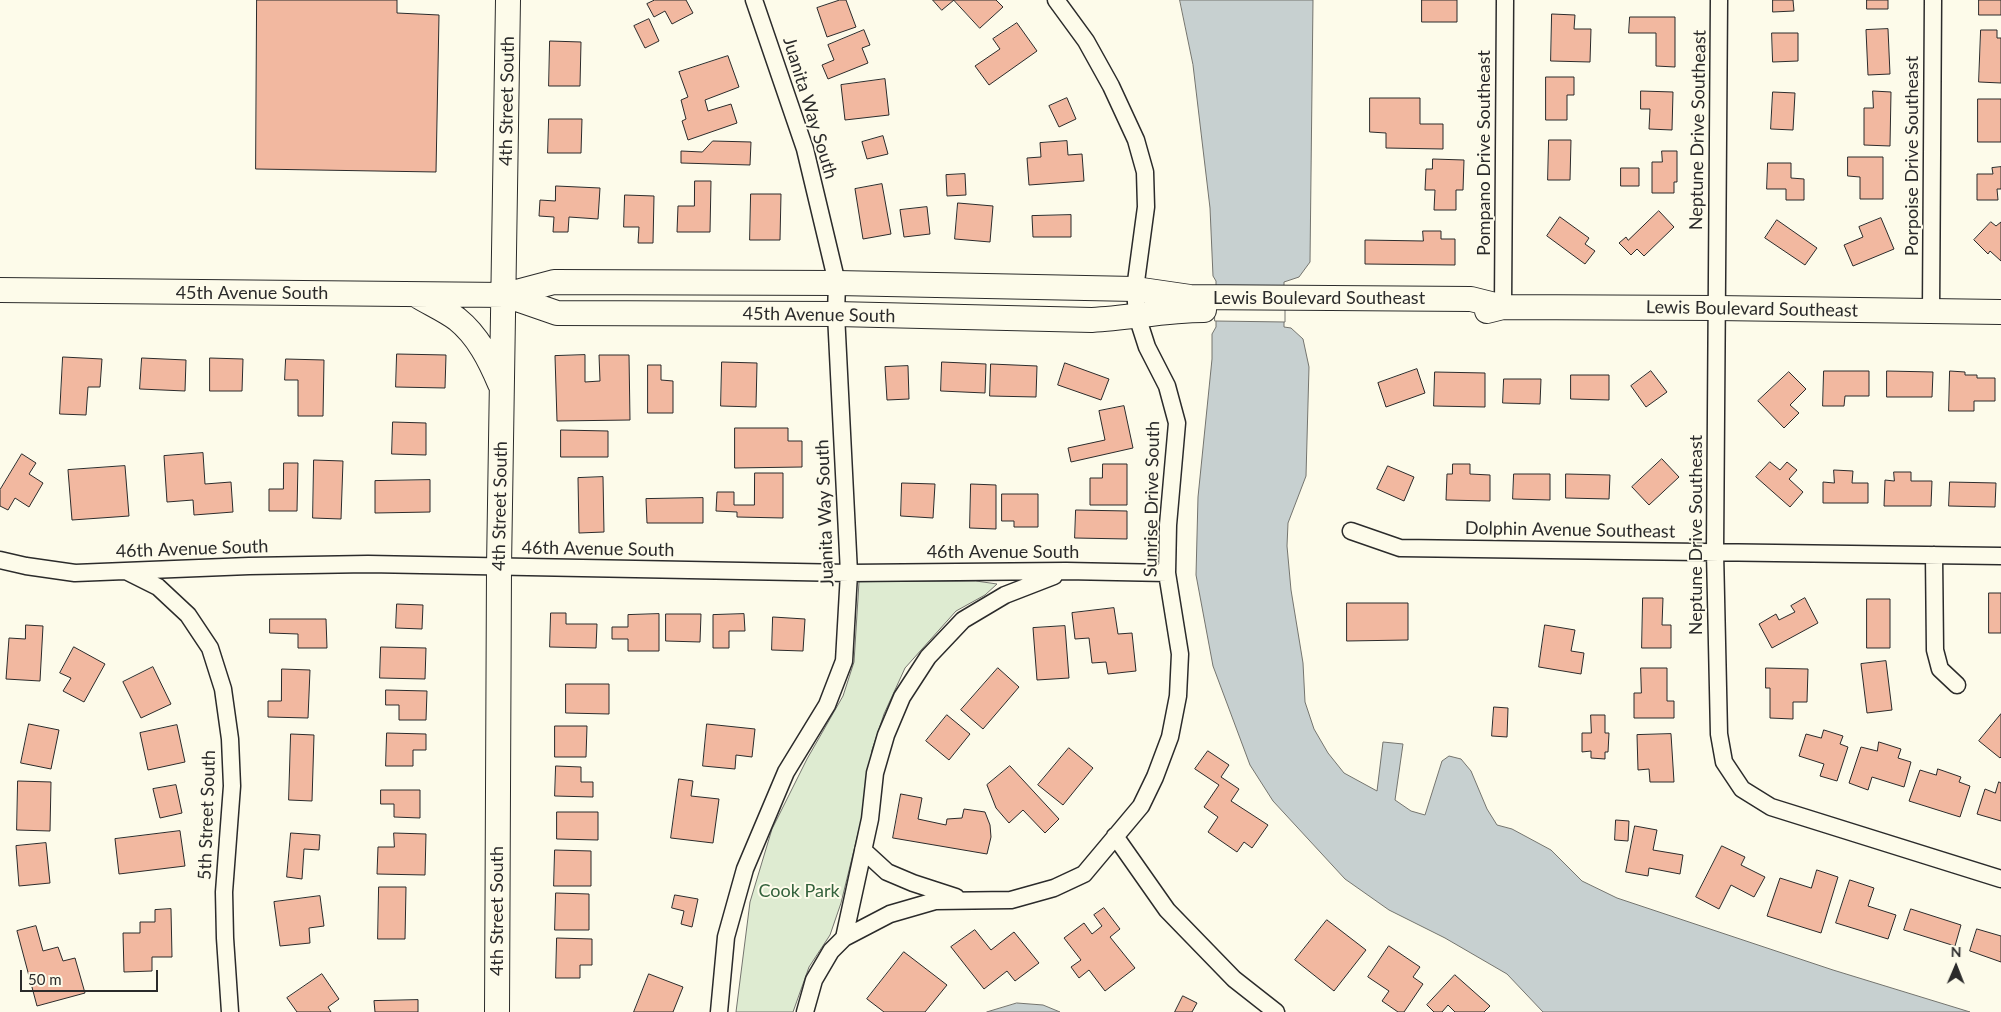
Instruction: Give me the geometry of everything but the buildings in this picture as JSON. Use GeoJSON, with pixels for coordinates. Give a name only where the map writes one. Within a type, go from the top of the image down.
{"type":"FeatureCollection","features":[{"type":"Feature","properties":{"kind":"street","name":"4th Street South"},"geometry":{"type":"LineString","coordinates":[[497,1012],[499,567],[505,295],[508,0]]}},
{"type":"Feature","properties":{"kind":"street","name":"Juanita Way South"},"geometry":{"type":"LineString","coordinates":[[718,1012],[726,937],[745,868],[786,772],[827,705],[844,661],[849,574],[836,283],[805,149],[754,0]]}},
{"type":"Feature","properties":{"kind":"street","name":"Sunrise Drive South"},"geometry":{"type":"LineString","coordinates":[[805,1012],[814,980],[831,951],[844,938],[890,914],[935,901],[1011,900],[1054,888],[1084,874],[1141,806],[1155,778],[1170,737],[1178,696],[1180,654],[1167,573],[1176,423],[1167,386],[1147,347],[1137,316],[1135,289],[1146,207],[1145,172],[1136,140],[1111,86],[1086,41],[1056,0]]}},
{"type":"Feature","properties":{"kind":"street","name":"Pompano Drive Southeast"},"geometry":{"type":"LineString","coordinates":[[1503,307],[1505,0]]}},
{"type":"Feature","properties":{"kind":"street","name":"Neptune Drive Southeast"},"geometry":{"type":"LineString","coordinates":[[1719,0],[1715,552],[1719,734],[1724,762],[1742,789],[1771,808],[2001,879]]}},
{"type":"Feature","properties":{"kind":"street","name":"Porpoise Drive Southeast"},"geometry":{"type":"LineString","coordinates":[[1930,311],[1933,0]]}},
{"type":"Feature","properties":{"kind":"street","name":"45th Avenue South"},"geometry":{"type":"LineString","coordinates":[[0,290],[505,295],[554,282],[836,283],[1135,289]]}},
{"type":"Feature","properties":{"kind":"street","name":"Lewis Boulevard Southeast"},"geometry":{"type":"LineString","coordinates":[[1135,289],[1215,304]]}},
{"type":"Feature","properties":{"kind":"street"},"geometry":{"type":"LineString","coordinates":[[414,294],[457,319],[474,336],[488,356],[503,390]]}},
{"type":"Feature","properties":{"kind":"street","name":"45th Avenue South"},"geometry":{"type":"LineString","coordinates":[[505,295],[557,313],[836,314],[1092,320],[1137,316]]}},
{"type":"Feature","properties":{"kind":"street","name":"Lewis Boulevard Southeast"},"geometry":{"type":"LineString","coordinates":[[1137,316],[1215,304],[1471,299],[1503,307],[2001,312]]}},
{"type":"Feature","properties":{"kind":"street","name":"Dolphin Avenue Southeast"},"geometry":{"type":"LineString","coordinates":[[1351,531],[1400,548],[2001,556]]}},
{"type":"Feature","properties":{"kind":"street"},"geometry":{"type":"LineString","coordinates":[[1934,555],[1935,650],[1940,669],[1957,685]]}},
{"type":"Feature","properties":{"kind":"street","name":"46th Avenue South"},"geometry":{"type":"LineString","coordinates":[[0,560],[74,573],[249,566],[368,564],[849,574],[1066,571],[1167,573]]}},
{"type":"Feature","properties":{"kind":"street","name":"5th Street South"},"geometry":{"type":"LineString","coordinates":[[126,571],[158,587],[188,615],[210,648],[223,689],[230,739],[232,786],[224,892],[230,1012]]}},
{"type":"Feature","properties":{"kind":"street"},"geometry":{"type":"LineString","coordinates":[[844,938],[870,819],[875,773],[886,735],[902,696],[928,656],[963,620],[1005,594],[1066,571]]}},
{"type":"Feature","properties":{"kind":"street"},"geometry":{"type":"LineString","coordinates":[[1115,836],[1167,910],[1234,979],[1276,1012]]}},
{"type":"Feature","properties":{"kind":"street"},"geometry":{"type":"LineString","coordinates":[[863,850],[887,872],[967,901]]}},
{"type":"Feature","properties":{"kind":"green space","name":"Cook Park"},"geometry":{"type":"Polygon","coordinates":[[[976,581],[997,584],[985,595],[956,611],[905,668],[884,714],[872,750],[865,805],[841,903],[830,935],[809,967],[793,1012],[736,1012],[750,902],[772,829],[807,759],[843,696],[854,662],[859,582],[976,581]]]}},
{"type":"Feature","properties":{"kind":"shaded area"},"geometry":{"type":"Polygon","coordinates":[[[1180,0],[1313,0],[1310,262],[1299,277],[1284,282],[1284,327],[1291,328],[1303,339],[1309,367],[1306,476],[1288,523],[1287,546],[1291,590],[1303,663],[1305,702],[1314,729],[1328,753],[1344,773],[1377,791],[1383,742],[1403,744],[1395,800],[1411,811],[1425,815],[1442,761],[1449,756],[1461,759],[1471,771],[1487,809],[1497,825],[1512,829],[1551,850],[1582,881],[1617,898],[1833,970],[1970,1012],[1543,1012],[1507,974],[1445,938],[1389,910],[1345,879],[1273,801],[1250,765],[1213,666],[1196,575],[1198,497],[1212,359],[1212,334],[1216,327],[1216,281],[1213,276],[1210,208],[1193,65],[1180,0]]]}},
{"type":"Feature","properties":{"kind":"shaded area"},"geometry":{"type":"Polygon","coordinates":[[[1017,1003],[1043,1005],[1060,1012],[987,1012],[1017,1003]]]}},
{"type":"Feature","properties":{"kind":"pier"},"geometry":{"type":"Polygon","coordinates":[[[1215,287],[1285,288],[1285,322],[1215,321],[1215,287]]]}}]}
